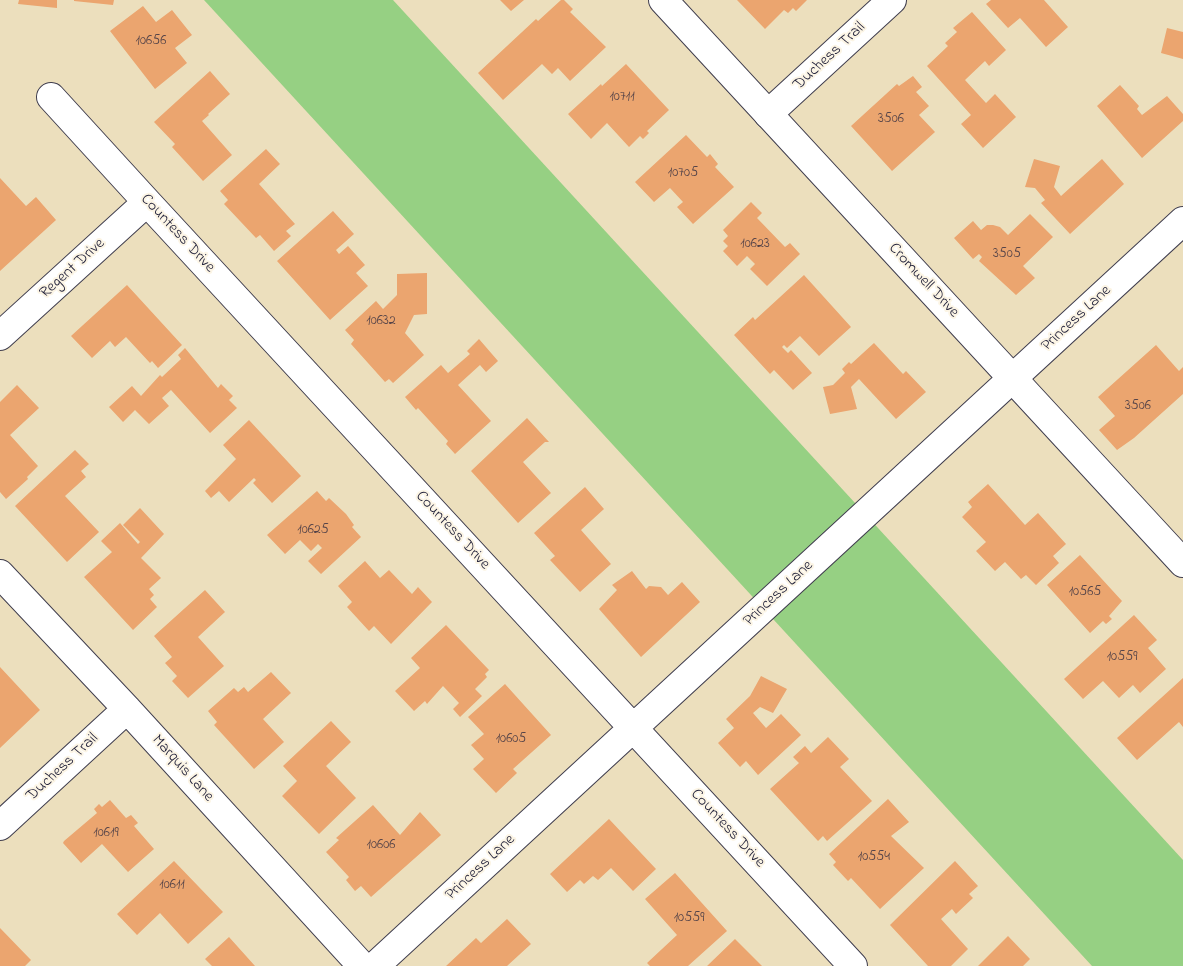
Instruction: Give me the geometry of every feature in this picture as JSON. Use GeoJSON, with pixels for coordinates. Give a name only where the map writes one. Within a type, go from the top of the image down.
{"type":"FeatureCollection","features":[{"type":"Feature","properties":{"kind":"street","name":"Cromwell Drive"},"geometry":{"type":"LineString","coordinates":[[663,0],[1183,563]]}},
{"type":"Feature","properties":{"kind":"street","name":"Duchess Trail"},"geometry":{"type":"LineString","coordinates":[[768,114],[892,0]]}},
{"type":"Feature","properties":{"kind":"street","name":"Countess Drive"},"geometry":{"type":"LineString","coordinates":[[51,97],[853,966]]}},
{"type":"Feature","properties":{"kind":"street","name":"Regent Drive"},"geometry":{"type":"LineString","coordinates":[[0,336],[147,202]]}},
{"type":"Feature","properties":{"kind":"street","name":"Princess Lane"},"geometry":{"type":"LineString","coordinates":[[375,966],[1183,221]]}},
{"type":"Feature","properties":{"kind":"street","name":"Marquis Lane"},"geometry":{"type":"LineString","coordinates":[[0,574],[127,709],[362,966]]}},
{"type":"Feature","properties":{"kind":"street","name":"Duchess Trail"},"geometry":{"type":"LineString","coordinates":[[0,826],[127,709]]}},
{"type":"Feature","properties":{"kind":"green space"},"geometry":{"type":"Polygon","coordinates":[[[204,0],[393,0],[1183,860],[1183,966],[1092,966],[204,0]]]}},
{"type":"Feature","properties":{"kind":"building"},"geometry":{"type":"Polygon","coordinates":[[[19,0],[57,0],[57,8],[18,4],[19,0]]]}},
{"type":"Feature","properties":{"kind":"building"},"geometry":{"type":"Polygon","coordinates":[[[74,0],[114,0],[113,5],[74,0]]]}},
{"type":"Feature","properties":{"kind":"building"},"geometry":{"type":"Polygon","coordinates":[[[500,0],[524,0],[511,11],[500,0]]]}},
{"type":"Feature","properties":{"kind":"building"},"geometry":{"type":"Polygon","coordinates":[[[561,0],[564,0],[573,9],[570,12],[606,47],[570,81],[558,68],[552,74],[542,64],[503,100],[478,73],[536,19],[538,21],[561,0]]]}},
{"type":"Feature","properties":{"kind":"building"},"geometry":{"type":"Polygon","coordinates":[[[737,0],[807,0],[796,11],[793,8],[788,13],[784,10],[765,29],[737,0]]]}},
{"type":"Feature","properties":{"kind":"building"},"geometry":{"type":"Polygon","coordinates":[[[991,0],[1044,0],[1068,27],[1046,47],[1020,18],[1008,28],[986,4],[991,0]]]}},
{"type":"Feature","properties":{"kind":"building"},"geometry":{"type":"Polygon","coordinates":[[[143,6],[156,22],[172,10],[192,35],[175,48],[187,63],[155,89],[110,31],[143,6]]]}},
{"type":"Feature","properties":{"kind":"building"},"geometry":{"type":"Polygon","coordinates":[[[972,12],[1006,50],[989,66],[985,61],[965,80],[986,103],[995,94],[1016,117],[983,148],[961,124],[971,115],[927,66],[948,46],[945,43],[957,32],[953,28],[972,12]]]}},
{"type":"Feature","properties":{"kind":"building"},"geometry":{"type":"Polygon","coordinates":[[[1167,28],[1183,32],[1183,59],[1161,53],[1167,28]]]}},
{"type":"Feature","properties":{"kind":"building"},"geometry":{"type":"Polygon","coordinates":[[[626,64],[669,110],[647,131],[649,133],[643,139],[640,136],[629,147],[607,123],[591,139],[568,114],[626,64]]]}},
{"type":"Feature","properties":{"kind":"building"},"geometry":{"type":"Polygon","coordinates":[[[210,71],[230,94],[202,121],[232,155],[203,181],[172,147],[175,144],[154,122],[210,71]]]}},
{"type":"Feature","properties":{"kind":"building"},"geometry":{"type":"Polygon","coordinates":[[[913,76],[922,87],[916,92],[929,106],[919,115],[935,132],[892,171],[851,126],[897,84],[899,86],[913,76]]]}},
{"type":"Feature","properties":{"kind":"building"},"geometry":{"type":"Polygon","coordinates":[[[1120,85],[1139,106],[1137,109],[1142,115],[1167,96],[1183,114],[1183,121],[1142,158],[1097,106],[1120,85]]]}},
{"type":"Feature","properties":{"kind":"building"},"geometry":{"type":"Polygon","coordinates":[[[686,135],[707,157],[710,154],[718,164],[715,167],[734,187],[693,224],[677,207],[683,202],[670,188],[654,202],[635,182],[686,135]]]}},
{"type":"Feature","properties":{"kind":"building"},"geometry":{"type":"Polygon","coordinates":[[[266,149],[280,164],[259,184],[295,224],[286,231],[291,236],[274,251],[260,235],[256,238],[224,204],[228,200],[220,191],[266,149]]]}},
{"type":"Feature","properties":{"kind":"building"},"geometry":{"type":"Polygon","coordinates":[[[1034,159],[1060,166],[1054,187],[1061,196],[1102,159],[1124,184],[1070,234],[1041,203],[1045,200],[1035,188],[1025,187],[1034,159]]]}},
{"type":"Feature","properties":{"kind":"building"},"geometry":{"type":"Polygon","coordinates":[[[0,178],[26,206],[36,197],[56,220],[0,271],[0,178]]]}},
{"type":"Feature","properties":{"kind":"building"},"geometry":{"type":"Polygon","coordinates":[[[751,202],[762,213],[757,218],[785,247],[790,243],[800,254],[767,286],[750,269],[755,264],[747,256],[737,266],[723,251],[728,246],[723,241],[728,236],[723,230],[751,202]]]}},
{"type":"Feature","properties":{"kind":"building"},"geometry":{"type":"Polygon","coordinates":[[[333,211],[354,234],[336,250],[339,254],[348,246],[365,265],[356,273],[368,286],[330,320],[277,261],[333,211]]]}},
{"type":"Feature","properties":{"kind":"building"},"geometry":{"type":"Polygon","coordinates":[[[1030,214],[1053,237],[1023,266],[1035,278],[1016,295],[979,261],[982,257],[979,254],[973,259],[954,238],[973,221],[981,230],[987,225],[993,225],[1000,227],[1008,235],[1030,214]]]}},
{"type":"Feature","properties":{"kind":"building"},"geometry":{"type":"Polygon","coordinates":[[[427,273],[427,314],[414,315],[405,333],[424,355],[393,383],[389,379],[385,382],[351,344],[354,340],[345,330],[376,301],[383,309],[397,295],[397,274],[427,273]]]}},
{"type":"Feature","properties":{"kind":"building"},"geometry":{"type":"Polygon","coordinates":[[[804,275],[851,327],[819,356],[800,336],[787,348],[784,345],[782,347],[788,353],[791,350],[812,373],[793,390],[774,370],[770,374],[734,335],[753,317],[755,320],[804,275]]]}},
{"type":"Feature","properties":{"kind":"building"},"geometry":{"type":"Polygon","coordinates":[[[127,285],[182,345],[158,368],[152,361],[150,363],[126,337],[115,347],[110,341],[92,358],[71,336],[127,285]]]}},
{"type":"Feature","properties":{"kind":"building"},"geometry":{"type":"Polygon","coordinates":[[[479,339],[498,361],[486,372],[480,365],[458,385],[491,421],[455,454],[446,444],[448,441],[418,408],[416,410],[405,397],[441,365],[448,373],[470,354],[467,351],[479,339]]]}},
{"type":"Feature","properties":{"kind":"building"},"geometry":{"type":"Polygon","coordinates":[[[874,343],[903,374],[906,371],[926,392],[896,419],[859,379],[851,387],[857,409],[830,414],[823,387],[833,385],[845,373],[842,369],[849,362],[851,364],[874,343]]]}},
{"type":"Feature","properties":{"kind":"building"},"geometry":{"type":"Polygon","coordinates":[[[1156,345],[1179,371],[1183,367],[1183,394],[1134,438],[1117,450],[1099,430],[1115,416],[1098,397],[1156,345]]]}},
{"type":"Feature","properties":{"kind":"building"},"geometry":{"type":"Polygon","coordinates":[[[185,348],[218,388],[221,384],[233,396],[229,400],[237,408],[210,433],[171,390],[162,398],[169,406],[149,424],[135,410],[123,422],[109,407],[132,386],[141,396],[160,375],[162,377],[181,359],[178,355],[185,348]]]}},
{"type":"Feature","properties":{"kind":"building"},"geometry":{"type":"Polygon","coordinates":[[[17,385],[39,408],[10,435],[38,466],[27,477],[28,479],[6,499],[0,492],[0,402],[17,385]]]}},
{"type":"Feature","properties":{"kind":"building"},"geometry":{"type":"Polygon","coordinates":[[[527,418],[549,442],[545,442],[523,462],[551,493],[518,523],[471,471],[527,418]]]}},
{"type":"Feature","properties":{"kind":"building"},"geometry":{"type":"Polygon","coordinates":[[[249,420],[301,476],[272,503],[253,483],[256,480],[254,478],[229,502],[219,491],[211,498],[205,491],[236,459],[223,445],[249,420]]]}},
{"type":"Feature","properties":{"kind":"building"},"geometry":{"type":"Polygon","coordinates":[[[75,450],[89,464],[81,471],[86,477],[65,496],[99,532],[67,562],[15,506],[75,450]]]}},
{"type":"Feature","properties":{"kind":"building"},"geometry":{"type":"Polygon","coordinates":[[[988,484],[1025,525],[1038,513],[1066,544],[1053,556],[1059,563],[1036,585],[1026,575],[1021,579],[1005,562],[995,571],[976,551],[986,542],[962,517],[972,507],[968,502],[988,484]]]}},
{"type":"Feature","properties":{"kind":"building"},"geometry":{"type":"Polygon","coordinates":[[[585,487],[604,509],[581,530],[611,564],[580,592],[550,560],[555,556],[534,533],[585,487]]]}},
{"type":"Feature","properties":{"kind":"building"},"geometry":{"type":"Polygon","coordinates":[[[317,491],[326,501],[329,498],[346,514],[354,525],[352,527],[361,537],[321,574],[308,561],[322,548],[318,544],[311,551],[300,540],[285,554],[267,535],[317,491]]]}},
{"type":"Feature","properties":{"kind":"building"},"geometry":{"type":"Polygon","coordinates":[[[140,508],[164,534],[141,558],[161,578],[149,589],[154,595],[150,599],[157,607],[133,630],[84,577],[112,552],[101,541],[120,523],[138,544],[140,542],[123,525],[140,508]]]}},
{"type":"Feature","properties":{"kind":"building"},"geometry":{"type":"Polygon","coordinates":[[[1080,555],[1122,601],[1109,616],[1112,619],[1106,624],[1103,621],[1090,633],[1047,585],[1080,555]]]}},
{"type":"Feature","properties":{"kind":"building"},"geometry":{"type":"Polygon","coordinates":[[[365,561],[380,578],[389,570],[412,594],[418,587],[432,602],[391,644],[374,626],[369,631],[347,607],[352,602],[338,586],[365,561]]]}},
{"type":"Feature","properties":{"kind":"building"},"geometry":{"type":"Polygon","coordinates":[[[632,571],[646,589],[649,586],[661,587],[668,595],[682,582],[700,602],[641,657],[599,609],[617,590],[612,585],[632,571]]]}},
{"type":"Feature","properties":{"kind":"building"},"geometry":{"type":"Polygon","coordinates":[[[205,590],[225,612],[198,637],[224,666],[188,698],[172,681],[177,676],[165,663],[172,657],[154,636],[205,590]]]}},
{"type":"Feature","properties":{"kind":"building"},"geometry":{"type":"Polygon","coordinates":[[[1134,615],[1157,640],[1148,648],[1166,669],[1140,693],[1133,685],[1119,698],[1103,681],[1083,699],[1064,679],[1134,615]]]}},
{"type":"Feature","properties":{"kind":"building"},"geometry":{"type":"Polygon","coordinates":[[[446,625],[489,670],[485,674],[487,677],[475,689],[482,696],[460,717],[453,709],[459,703],[443,686],[427,704],[425,701],[414,711],[395,691],[420,668],[411,658],[446,625]]]}},
{"type":"Feature","properties":{"kind":"building"},"geometry":{"type":"Polygon","coordinates":[[[0,667],[40,710],[0,748],[0,667]]]}},
{"type":"Feature","properties":{"kind":"building"},"geometry":{"type":"Polygon","coordinates":[[[271,672],[291,693],[263,719],[284,742],[254,769],[214,725],[217,722],[208,711],[234,688],[238,692],[244,687],[248,692],[271,672]]]}},
{"type":"Feature","properties":{"kind":"building"},"geometry":{"type":"Polygon","coordinates":[[[761,676],[787,689],[773,713],[760,707],[753,713],[766,728],[781,714],[801,735],[758,775],[746,761],[740,767],[718,743],[734,728],[726,719],[750,696],[761,676]]]}},
{"type":"Feature","properties":{"kind":"building"},"geometry":{"type":"Polygon","coordinates":[[[1183,678],[1183,727],[1179,722],[1137,760],[1117,738],[1183,678]]]}},
{"type":"Feature","properties":{"kind":"building"},"geometry":{"type":"Polygon","coordinates":[[[505,684],[551,735],[513,769],[517,773],[496,793],[473,769],[484,759],[471,745],[484,734],[468,717],[505,684]]]}},
{"type":"Feature","properties":{"kind":"building"},"geometry":{"type":"Polygon","coordinates":[[[331,721],[351,742],[326,766],[356,798],[319,834],[282,796],[297,781],[283,766],[331,721]]]}},
{"type":"Feature","properties":{"kind":"building"},"geometry":{"type":"Polygon","coordinates":[[[828,737],[849,759],[840,767],[872,801],[827,841],[823,836],[818,841],[770,789],[799,763],[793,757],[805,746],[811,753],[828,737]]]}},
{"type":"Feature","properties":{"kind":"building"},"geometry":{"type":"Polygon","coordinates":[[[888,799],[909,822],[891,836],[924,868],[880,909],[851,878],[848,881],[833,865],[836,862],[829,854],[888,799]]]}},
{"type":"Feature","properties":{"kind":"building"},"geometry":{"type":"Polygon","coordinates":[[[110,800],[126,818],[131,815],[138,823],[134,826],[154,849],[128,872],[102,844],[81,863],[63,843],[97,813],[94,809],[99,804],[102,807],[110,800]]]}},
{"type":"Feature","properties":{"kind":"building"},"geometry":{"type":"Polygon","coordinates":[[[373,805],[400,835],[420,812],[441,835],[371,897],[361,886],[355,891],[346,880],[349,877],[326,852],[339,840],[336,838],[373,805]]]}},
{"type":"Feature","properties":{"kind":"building"},"geometry":{"type":"Polygon","coordinates":[[[609,819],[656,869],[633,891],[611,868],[598,880],[593,876],[584,884],[580,880],[567,892],[550,874],[609,819]]]}},
{"type":"Feature","properties":{"kind":"building"},"geometry":{"type":"Polygon","coordinates":[[[174,861],[223,912],[188,944],[160,913],[137,935],[117,914],[174,861]]]}},
{"type":"Feature","properties":{"kind":"building"},"geometry":{"type":"Polygon","coordinates":[[[955,861],[978,886],[969,894],[973,898],[956,914],[952,909],[941,919],[968,949],[951,966],[928,966],[890,925],[955,861]]]}},
{"type":"Feature","properties":{"kind":"building"},"geometry":{"type":"Polygon","coordinates":[[[675,873],[727,931],[688,966],[650,966],[647,963],[677,935],[645,899],[675,873]]]}},
{"type":"Feature","properties":{"kind":"building"},"geometry":{"type":"Polygon","coordinates":[[[507,919],[531,944],[507,966],[446,966],[476,938],[481,943],[507,919]]]}},
{"type":"Feature","properties":{"kind":"building"},"geometry":{"type":"Polygon","coordinates":[[[0,928],[31,960],[25,966],[0,966],[0,928]]]}},
{"type":"Feature","properties":{"kind":"building"},"geometry":{"type":"Polygon","coordinates":[[[1008,936],[1030,959],[1023,966],[978,966],[1008,936]]]}},
{"type":"Feature","properties":{"kind":"building"},"geometry":{"type":"Polygon","coordinates":[[[229,937],[255,966],[212,966],[205,959],[229,937]]]}},
{"type":"Feature","properties":{"kind":"building"},"geometry":{"type":"Polygon","coordinates":[[[735,939],[762,966],[707,966],[735,939]]]}}]}
